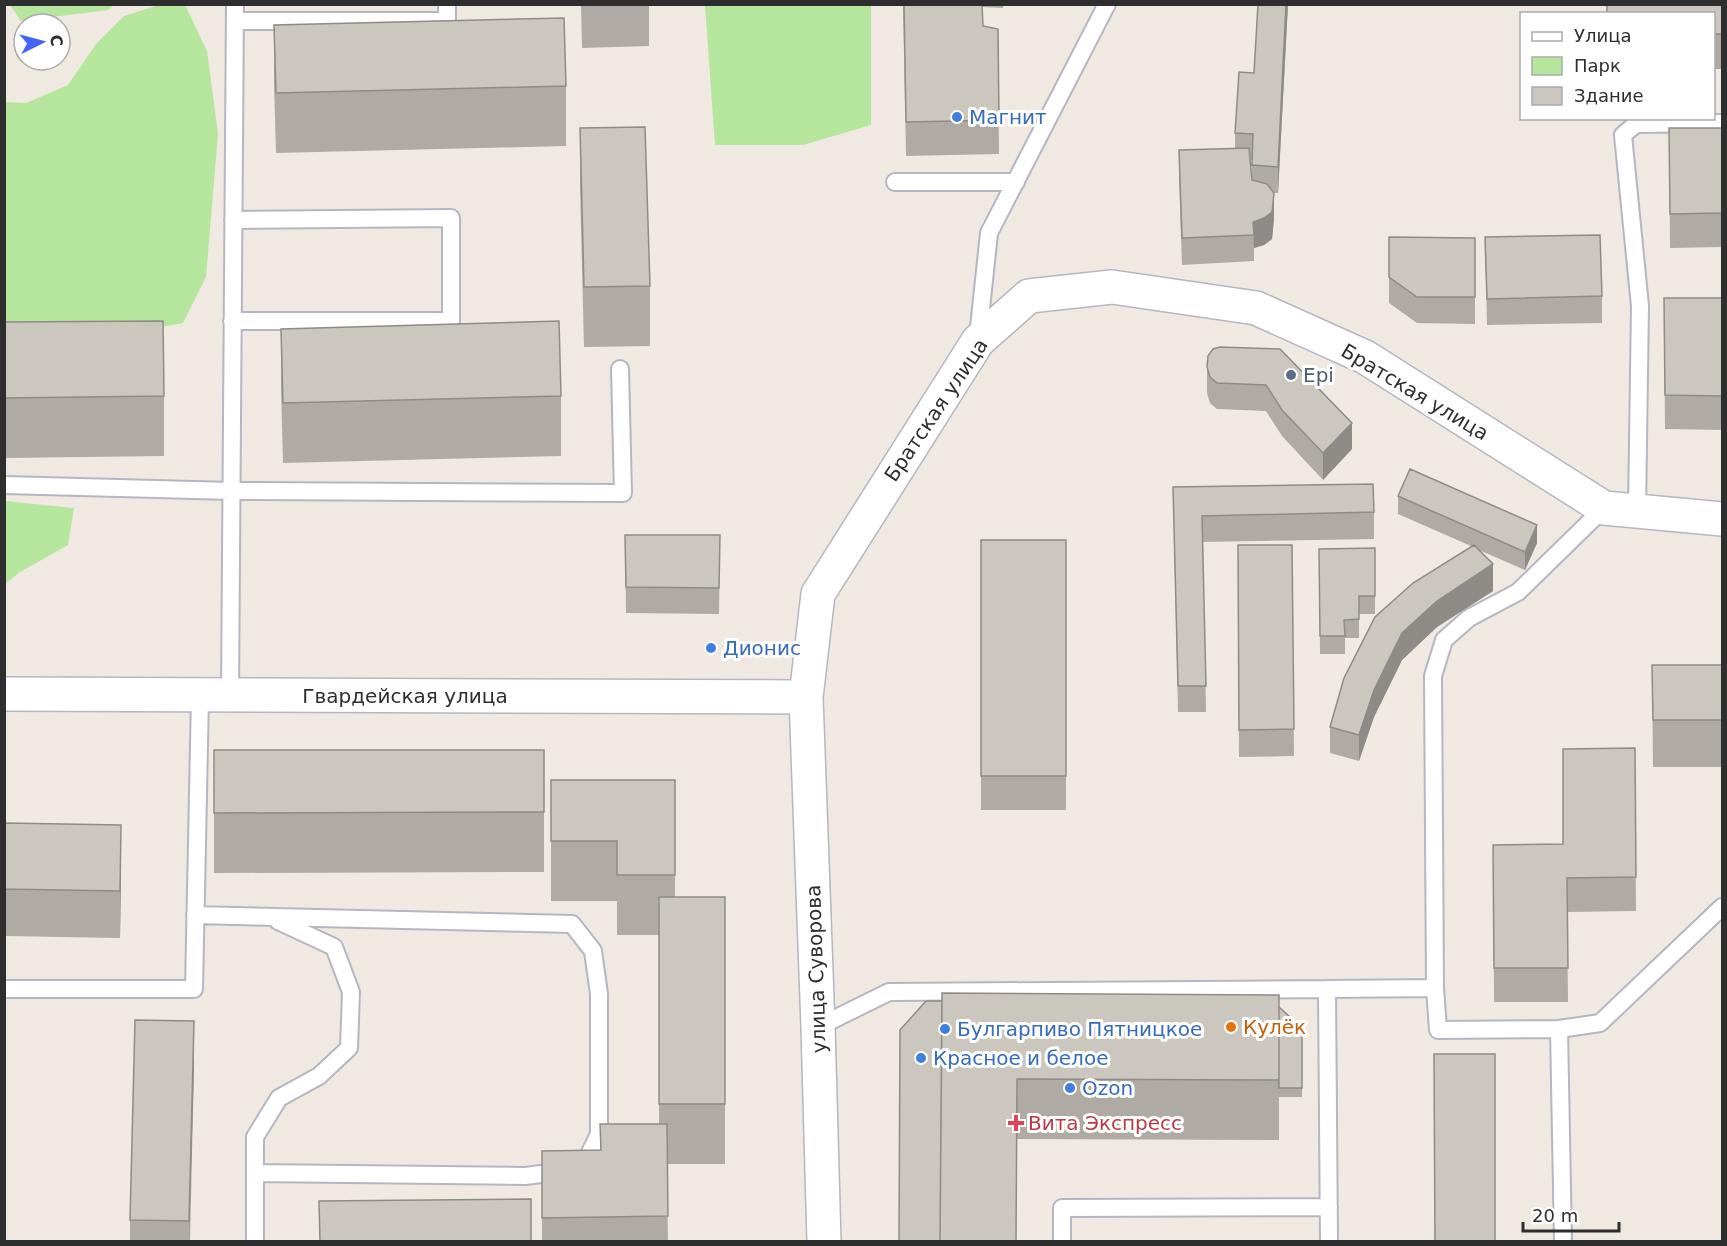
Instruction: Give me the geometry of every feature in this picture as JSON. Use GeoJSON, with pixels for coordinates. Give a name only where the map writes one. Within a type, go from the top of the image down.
{"type":"FeatureCollection","features":[{"type":"Feature","properties":{"kind":"street","name":"Братская улица"},"geometry":{"type":"LineString","coordinates":[[806,697],[818,594],[978,341],[1029,296],[1112,287],[1256,308],[1365,357],[1604,508],[1722,519]]}},
{"type":"Feature","properties":{"kind":"street","name":"Гвардейская улица"},"geometry":{"type":"LineString","coordinates":[[4,694],[806,697]]}},
{"type":"Feature","properties":{"kind":"street","name":"улица Суворова"},"geometry":{"type":"LineString","coordinates":[[806,697],[824,1242]]}},
{"type":"Feature","properties":{"kind":"lane"},"geometry":{"type":"LineString","coordinates":[[4,989],[194,989],[195,915],[232,490],[235,13],[447,21],[447,4]]}},
{"type":"Feature","properties":{"kind":"lane"},"geometry":{"type":"LineString","coordinates":[[978,341],[989,233],[1107,4]]}},
{"type":"Feature","properties":{"kind":"lane"},"geometry":{"type":"LineString","coordinates":[[1637,511],[1640,306],[1623,135],[1636,124],[1722,123]]}},
{"type":"Feature","properties":{"kind":"lane"},"geometry":{"type":"LineString","coordinates":[[895,182],[1016,182]]}},
{"type":"Feature","properties":{"kind":"lane"},"geometry":{"type":"LineString","coordinates":[[232,321],[451,321],[451,218],[233,220]]}},
{"type":"Feature","properties":{"kind":"lane"},"geometry":{"type":"LineString","coordinates":[[4,485],[232,490],[623,493],[620,369]]}},
{"type":"Feature","properties":{"kind":"lane"},"geometry":{"type":"LineString","coordinates":[[1604,508],[1518,592],[1469,618],[1444,640],[1433,676],[1435,988],[1438,1029],[1559,1029],[1600,1023],[1722,907]]}},
{"type":"Feature","properties":{"kind":"lane"},"geometry":{"type":"LineString","coordinates":[[195,915],[572,924],[593,951],[599,993],[599,1134],[582,1169],[525,1176],[255,1173]]}},
{"type":"Feature","properties":{"kind":"lane"},"geometry":{"type":"LineString","coordinates":[[255,1242],[255,1137],[279,1098],[319,1076],[349,1048],[351,992],[334,946],[272,918]]}},
{"type":"Feature","properties":{"kind":"lane"},"geometry":{"type":"LineString","coordinates":[[818,1027],[889,992],[1435,988]]}},
{"type":"Feature","properties":{"kind":"lane"},"geometry":{"type":"LineString","coordinates":[[1327,989],[1329,1242]]}},
{"type":"Feature","properties":{"kind":"lane"},"geometry":{"type":"LineString","coordinates":[[1559,1029],[1563,1242]]}},
{"type":"Feature","properties":{"kind":"lane"},"geometry":{"type":"LineString","coordinates":[[1062,1242],[1062,1208],[1329,1207]]}},
{"type":"Feature","properties":{"kind":"green space"},"geometry":{"type":"Polygon","coordinates":[[[10,5],[114,5],[108,10],[72,15],[72,12],[15,12],[10,5]]]}},
{"type":"Feature","properties":{"kind":"green space"},"geometry":{"type":"Polygon","coordinates":[[[159,5],[185,5],[207,51],[218,134],[206,277],[183,323],[133,332],[26,329],[5,322],[5,102],[26,103],[68,85],[96,44],[124,16],[159,5]]]}},
{"type":"Feature","properties":{"kind":"green space"},"geometry":{"type":"Polygon","coordinates":[[[705,5],[871,5],[871,125],[803,145],[715,145],[705,5]]]}},
{"type":"Feature","properties":{"kind":"green space"},"geometry":{"type":"Polygon","coordinates":[[[5,501],[74,508],[68,545],[20,572],[5,584],[5,501]]]}},
{"type":"Feature","properties":{"kind":"building"},"geometry":{"type":"Polygon","coordinates":[[[904,4],[982,4],[983,26],[998,29],[999,120],[906,122],[904,4]]]}},
{"type":"Feature","properties":{"kind":"building"},"geometry":{"type":"Polygon","coordinates":[[[1258,4],[1286,4],[1278,167],[1252,165],[1253,134],[1235,133],[1239,72],[1254,73],[1258,4]]]}},
{"type":"Feature","properties":{"kind":"building"},"geometry":{"type":"Polygon","coordinates":[[[1607,4],[1722,4],[1722,34],[1715,34],[1715,12],[1607,12],[1607,4]]]}},
{"type":"Feature","properties":{"kind":"building"},"geometry":{"type":"Polygon","coordinates":[[[564,18],[566,86],[276,93],[274,25],[564,18]]]}},
{"type":"Feature","properties":{"kind":"building"},"geometry":{"type":"Polygon","coordinates":[[[645,127],[650,286],[584,287],[580,128],[645,127]]]}},
{"type":"Feature","properties":{"kind":"building"},"geometry":{"type":"Polygon","coordinates":[[[1669,128],[1722,128],[1722,213],[1670,214],[1669,128]]]}},
{"type":"Feature","properties":{"kind":"building"},"geometry":{"type":"Polygon","coordinates":[[[1249,148],[1252,180],[1267,184],[1274,193],[1272,212],[1253,222],[1254,235],[1182,238],[1179,150],[1249,148]]]}},
{"type":"Feature","properties":{"kind":"building"},"geometry":{"type":"Polygon","coordinates":[[[1600,235],[1602,296],[1487,299],[1485,237],[1600,235]]]}},
{"type":"Feature","properties":{"kind":"building"},"geometry":{"type":"Polygon","coordinates":[[[1389,237],[1475,238],[1475,297],[1417,297],[1389,277],[1389,237]]]}},
{"type":"Feature","properties":{"kind":"building"},"geometry":{"type":"Polygon","coordinates":[[[1664,298],[1722,298],[1722,396],[1665,395],[1664,298]]]}},
{"type":"Feature","properties":{"kind":"building"},"geometry":{"type":"Polygon","coordinates":[[[163,321],[164,396],[4,398],[4,322],[163,321]]]}},
{"type":"Feature","properties":{"kind":"building"},"geometry":{"type":"Polygon","coordinates":[[[559,321],[561,396],[283,403],[281,329],[559,321]]]}},
{"type":"Feature","properties":{"kind":"building"},"geometry":{"type":"Polygon","coordinates":[[[1220,347],[1280,349],[1352,423],[1323,453],[1282,410],[1266,385],[1217,383],[1210,377],[1207,367],[1208,356],[1213,349],[1220,347]]]}},
{"type":"Feature","properties":{"kind":"building"},"geometry":{"type":"Polygon","coordinates":[[[1410,469],[1537,525],[1525,552],[1398,496],[1410,469]]]}},
{"type":"Feature","properties":{"kind":"building"},"geometry":{"type":"Polygon","coordinates":[[[1373,484],[1374,512],[1202,516],[1206,686],[1178,686],[1173,487],[1373,484]]]}},
{"type":"Feature","properties":{"kind":"building"},"geometry":{"type":"Polygon","coordinates":[[[625,535],[720,535],[719,588],[626,587],[625,535]]]}},
{"type":"Feature","properties":{"kind":"building"},"geometry":{"type":"Polygon","coordinates":[[[981,540],[1066,540],[1066,776],[981,776],[981,540]]]}},
{"type":"Feature","properties":{"kind":"building"},"geometry":{"type":"Polygon","coordinates":[[[1238,545],[1292,545],[1294,729],[1239,730],[1238,545]]]}},
{"type":"Feature","properties":{"kind":"building"},"geometry":{"type":"Polygon","coordinates":[[[1474,545],[1493,564],[1437,601],[1402,633],[1374,690],[1359,735],[1330,727],[1344,678],[1375,617],[1413,583],[1474,545]]]}},
{"type":"Feature","properties":{"kind":"building"},"geometry":{"type":"Polygon","coordinates":[[[1375,548],[1375,596],[1359,596],[1359,619],[1344,620],[1345,636],[1320,636],[1319,549],[1375,548]]]}},
{"type":"Feature","properties":{"kind":"building"},"geometry":{"type":"Polygon","coordinates":[[[1652,665],[1722,665],[1722,720],[1653,720],[1652,665]]]}},
{"type":"Feature","properties":{"kind":"building"},"geometry":{"type":"Polygon","coordinates":[[[1635,748],[1636,877],[1567,878],[1568,968],[1494,968],[1493,845],[1563,844],[1563,749],[1635,748]]]}},
{"type":"Feature","properties":{"kind":"building"},"geometry":{"type":"Polygon","coordinates":[[[214,750],[544,750],[544,812],[214,813],[214,750]]]}},
{"type":"Feature","properties":{"kind":"building"},"geometry":{"type":"Polygon","coordinates":[[[551,780],[675,780],[675,875],[617,875],[617,841],[551,841],[551,780]]]}},
{"type":"Feature","properties":{"kind":"building"},"geometry":{"type":"Polygon","coordinates":[[[4,823],[121,825],[120,891],[4,889],[4,823]]]}},
{"type":"Feature","properties":{"kind":"building"},"geometry":{"type":"Polygon","coordinates":[[[659,897],[725,897],[725,1104],[659,1104],[659,897]]]}},
{"type":"Feature","properties":{"kind":"building"},"geometry":{"type":"Polygon","coordinates":[[[942,993],[1279,995],[1279,1080],[1017,1079],[1016,1242],[940,1242],[942,993]]]}},
{"type":"Feature","properties":{"kind":"building"},"geometry":{"type":"Polygon","coordinates":[[[926,1001],[942,1001],[940,1242],[899,1242],[900,1030],[926,1001]]]}},
{"type":"Feature","properties":{"kind":"building"},"geometry":{"type":"Polygon","coordinates":[[[1279,1007],[1302,1028],[1302,1088],[1279,1088],[1279,1007]]]}},
{"type":"Feature","properties":{"kind":"building"},"geometry":{"type":"Polygon","coordinates":[[[135,1020],[194,1021],[189,1221],[130,1220],[135,1020]]]}},
{"type":"Feature","properties":{"kind":"building"},"geometry":{"type":"Polygon","coordinates":[[[1434,1054],[1495,1054],[1495,1242],[1435,1242],[1434,1054]]]}},
{"type":"Feature","properties":{"kind":"building"},"geometry":{"type":"Polygon","coordinates":[[[600,1124],[667,1124],[668,1216],[542,1218],[542,1151],[601,1150],[600,1124]]]}},
{"type":"Feature","properties":{"kind":"building"},"geometry":{"type":"Polygon","coordinates":[[[531,1199],[531,1242],[320,1242],[319,1201],[531,1199]]]}},
{"type":"Feature","properties":{"kind":"place","name":"Магнит"},"geometry":{"type":"Point","coordinates":[957,117]}},
{"type":"Feature","properties":{"kind":"place","name":"Epi"},"geometry":{"type":"Point","coordinates":[1291,375]}},
{"type":"Feature","properties":{"kind":"place","name":"Дионис"},"geometry":{"type":"Point","coordinates":[711,648]}},
{"type":"Feature","properties":{"kind":"place","name":"Кулёк"},"geometry":{"type":"Point","coordinates":[1231,1027]}},
{"type":"Feature","properties":{"kind":"place","name":"Булгарпиво Пятницкое"},"geometry":{"type":"Point","coordinates":[945,1029]}},
{"type":"Feature","properties":{"kind":"place","name":"Красное и белое"},"geometry":{"type":"Point","coordinates":[921,1058]}},
{"type":"Feature","properties":{"kind":"place","name":"Ozon"},"geometry":{"type":"Point","coordinates":[1070,1088]}},
{"type":"Feature","properties":{"kind":"place","name":"Вита Экспресс"},"geometry":{"type":"Point","coordinates":[1016,1123]}}]}
